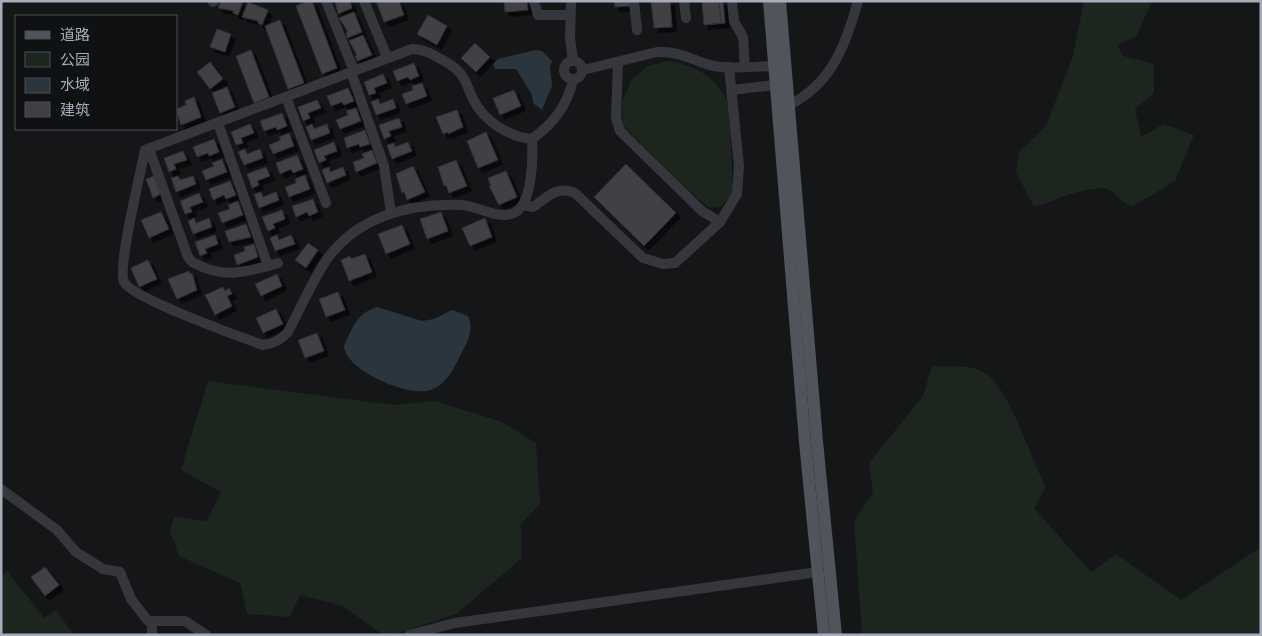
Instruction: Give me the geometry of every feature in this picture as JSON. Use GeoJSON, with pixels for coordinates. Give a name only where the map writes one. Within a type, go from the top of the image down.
{"type":"FeatureCollection","features":[{"type":"Feature","properties":{"kind":"main road"},"geometry":{"type":"LineString","coordinates":[[769,1],[824,635]]}},
{"type":"Feature","properties":{"kind":"main road"},"geometry":{"type":"LineString","coordinates":[[780,1],[816,441],[836,635]]}},
{"type":"Feature","properties":{"kind":"street"},"geometry":{"type":"LineString","coordinates":[[326,1],[384,166],[391,213]]}},
{"type":"Feature","properties":{"kind":"street"},"geometry":{"type":"LineString","coordinates":[[364,1],[387,58]]}},
{"type":"Feature","properties":{"kind":"street"},"geometry":{"type":"LineString","coordinates":[[534,1],[535,12],[541,16],[570,15]]}},
{"type":"Feature","properties":{"kind":"street"},"geometry":{"type":"LineString","coordinates":[[571,1],[573,61]]}},
{"type":"Feature","properties":{"kind":"street"},"geometry":{"type":"LineString","coordinates":[[634,1],[637,30]]}},
{"type":"Feature","properties":{"kind":"street"},"geometry":{"type":"LineString","coordinates":[[684,1],[686,18]]}},
{"type":"Feature","properties":{"kind":"street"},"geometry":{"type":"LineString","coordinates":[[732,1],[734,21],[743,36],[745,67]]}},
{"type":"Feature","properties":{"kind":"street"},"geometry":{"type":"LineString","coordinates":[[789,105],[811,94],[820,84],[844,47],[858,1]]}},
{"type":"Feature","properties":{"kind":"street"},"geometry":{"type":"LineString","coordinates":[[532,139],[508,133],[489,120],[473,99],[461,74],[447,62],[418,49],[407,50],[145,150],[121,274],[124,282],[136,293],[262,345],[276,342],[288,332],[320,272],[341,243],[362,227],[391,213],[413,207],[469,206],[502,215],[513,213],[523,205],[531,173],[532,139],[559,114],[568,98],[573,80]]}},
{"type":"Feature","properties":{"kind":"street"},"geometry":{"type":"LineString","coordinates":[[583,70],[666,51],[683,54],[716,66],[774,66]]}},
{"type":"Feature","properties":{"kind":"street"},"geometry":{"type":"LineString","coordinates":[[573,61],[580,63],[583,70],[580,77],[573,80],[566,76],[564,69],[567,63],[573,61]]}},
{"type":"Feature","properties":{"kind":"street"},"geometry":{"type":"LineString","coordinates":[[618,62],[616,118],[620,131],[702,211],[720,222]]}},
{"type":"Feature","properties":{"kind":"street"},"geometry":{"type":"LineString","coordinates":[[523,205],[533,207],[560,190],[575,193],[643,258],[663,264],[674,263],[720,222],[734,201],[739,180],[729,67]]}},
{"type":"Feature","properties":{"kind":"street"},"geometry":{"type":"LineString","coordinates":[[731,90],[776,85]]}},
{"type":"Feature","properties":{"kind":"street"},"geometry":{"type":"LineString","coordinates":[[286,97],[326,203]]}},
{"type":"Feature","properties":{"kind":"street"},"geometry":{"type":"LineString","coordinates":[[148,149],[188,257],[192,262],[231,274],[239,274],[273,264],[218,123]]}},
{"type":"Feature","properties":{"kind":"street"},"geometry":{"type":"LineString","coordinates":[[1,489],[57,530],[76,552],[103,569],[120,572],[132,599],[143,616],[152,622],[185,621],[206,635]]}},
{"type":"Feature","properties":{"kind":"street"},"geometry":{"type":"LineString","coordinates":[[408,635],[456,622],[818,572]]}},
{"type":"Feature","properties":{"kind":"street"},"geometry":{"type":"LineString","coordinates":[[152,622],[152,635]]}},
{"type":"Feature","properties":{"kind":"green space"},"geometry":{"type":"Polygon","coordinates":[[[1084,1],[1152,1],[1136,37],[1117,45],[1123,56],[1154,64],[1154,93],[1135,109],[1141,137],[1163,124],[1194,135],[1175,181],[1133,206],[1111,191],[1100,188],[1070,194],[1034,207],[1016,172],[1019,152],[1046,126],[1073,56],[1084,1]]]}},
{"type":"Feature","properties":{"kind":"green space"},"geometry":{"type":"Polygon","coordinates":[[[667,61],[688,66],[704,74],[718,87],[729,105],[733,193],[720,207],[709,208],[625,127],[623,122],[622,103],[632,79],[648,66],[667,61]]]}},
{"type":"Feature","properties":{"kind":"green space"},"geometry":{"type":"Polygon","coordinates":[[[932,366],[973,368],[985,373],[994,381],[1011,408],[1046,487],[1034,508],[1091,572],[1116,554],[1181,600],[1261,547],[1261,635],[862,635],[854,521],[873,492],[869,463],[923,396],[932,366]]]}},
{"type":"Feature","properties":{"kind":"green space"},"geometry":{"type":"Polygon","coordinates":[[[208,381],[394,405],[435,401],[502,422],[536,443],[540,504],[521,524],[522,558],[456,614],[393,635],[383,635],[343,606],[300,595],[290,617],[247,614],[240,583],[179,556],[170,531],[174,517],[207,521],[221,492],[181,470],[208,381]]]}},
{"type":"Feature","properties":{"kind":"green space"},"geometry":{"type":"Polygon","coordinates":[[[7,571],[44,618],[56,610],[74,635],[1,635],[1,576],[7,571]]]}},
{"type":"Feature","properties":{"kind":"water"},"geometry":{"type":"Polygon","coordinates":[[[535,50],[542,51],[552,61],[550,67],[552,86],[542,110],[534,104],[531,93],[516,69],[495,69],[493,64],[498,59],[535,50]]]}},
{"type":"Feature","properties":{"kind":"water"},"geometry":{"type":"Polygon","coordinates":[[[377,307],[422,321],[434,319],[452,310],[468,316],[470,330],[464,348],[449,376],[434,389],[417,391],[391,385],[365,372],[354,364],[347,355],[344,346],[356,322],[365,313],[377,307]]]}},
{"type":"Feature","properties":{"kind":"building"},"geometry":{"type":"Polygon","coordinates":[[[221,1],[243,1],[238,15],[233,13],[234,11],[218,8],[221,1]]]}},
{"type":"Feature","properties":{"kind":"building"},"geometry":{"type":"Polygon","coordinates":[[[312,1],[337,68],[322,74],[296,6],[312,1]]]}},
{"type":"Feature","properties":{"kind":"building"},"geometry":{"type":"Polygon","coordinates":[[[335,1],[350,1],[352,8],[338,14],[335,1]]]}},
{"type":"Feature","properties":{"kind":"building"},"geometry":{"type":"Polygon","coordinates":[[[376,1],[399,1],[404,15],[384,22],[376,1]]]}},
{"type":"Feature","properties":{"kind":"building"},"geometry":{"type":"Polygon","coordinates":[[[527,1],[528,10],[505,12],[504,2],[527,1]]]}},
{"type":"Feature","properties":{"kind":"building"},"geometry":{"type":"Polygon","coordinates":[[[614,1],[629,1],[630,6],[615,7],[614,1]]]}},
{"type":"Feature","properties":{"kind":"building"},"geometry":{"type":"Polygon","coordinates":[[[651,1],[670,1],[672,27],[654,28],[651,1]]]}},
{"type":"Feature","properties":{"kind":"building"},"geometry":{"type":"Polygon","coordinates":[[[702,1],[723,1],[725,23],[704,25],[702,1]]]}},
{"type":"Feature","properties":{"kind":"building"},"geometry":{"type":"Polygon","coordinates":[[[702,1],[719,1],[721,23],[704,25],[702,1]]]}},
{"type":"Feature","properties":{"kind":"building"},"geometry":{"type":"Polygon","coordinates":[[[248,2],[268,10],[262,25],[258,21],[242,17],[248,2]]]}},
{"type":"Feature","properties":{"kind":"building"},"geometry":{"type":"Polygon","coordinates":[[[354,12],[362,32],[347,38],[346,33],[348,32],[339,18],[354,12]]]}},
{"type":"Feature","properties":{"kind":"building"},"geometry":{"type":"Polygon","coordinates":[[[428,15],[447,26],[437,45],[417,34],[428,15]]]}},
{"type":"Feature","properties":{"kind":"building"},"geometry":{"type":"Polygon","coordinates":[[[280,20],[304,83],[288,89],[265,26],[280,20]]]}},
{"type":"Feature","properties":{"kind":"building"},"geometry":{"type":"Polygon","coordinates":[[[217,29],[231,34],[225,52],[210,47],[217,29]]]}},
{"type":"Feature","properties":{"kind":"building"},"geometry":{"type":"Polygon","coordinates":[[[363,35],[372,55],[357,61],[355,56],[357,55],[349,41],[363,35]]]}},
{"type":"Feature","properties":{"kind":"building"},"geometry":{"type":"Polygon","coordinates":[[[475,43],[490,57],[476,72],[461,58],[475,43]]]}},
{"type":"Feature","properties":{"kind":"building"},"geometry":{"type":"Polygon","coordinates":[[[251,50],[269,97],[254,103],[236,56],[251,50]]]}},
{"type":"Feature","properties":{"kind":"building"},"geometry":{"type":"Polygon","coordinates":[[[210,62],[223,79],[210,89],[197,72],[210,62]]]}},
{"type":"Feature","properties":{"kind":"building"},"geometry":{"type":"Polygon","coordinates":[[[414,63],[419,76],[410,80],[408,77],[397,81],[393,71],[414,63]]]}},
{"type":"Feature","properties":{"kind":"building"},"geometry":{"type":"Polygon","coordinates":[[[383,74],[387,83],[374,88],[376,93],[369,95],[364,82],[383,74]]]}},
{"type":"Feature","properties":{"kind":"building"},"geometry":{"type":"Polygon","coordinates":[[[422,83],[427,96],[406,104],[402,94],[413,90],[412,86],[422,83]]]}},
{"type":"Feature","properties":{"kind":"building"},"geometry":{"type":"Polygon","coordinates":[[[227,87],[235,107],[220,113],[212,93],[227,87]]]}},
{"type":"Feature","properties":{"kind":"building"},"geometry":{"type":"Polygon","coordinates":[[[348,88],[354,101],[344,105],[342,102],[331,106],[327,96],[348,88]]]}},
{"type":"Feature","properties":{"kind":"building"},"geometry":{"type":"Polygon","coordinates":[[[514,90],[521,106],[500,115],[493,98],[514,90]]]}},
{"type":"Feature","properties":{"kind":"building"},"geometry":{"type":"Polygon","coordinates":[[[194,97],[201,117],[181,125],[178,108],[186,105],[185,101],[194,97]]]}},
{"type":"Feature","properties":{"kind":"building"},"geometry":{"type":"Polygon","coordinates":[[[378,99],[380,104],[393,99],[396,108],[376,115],[371,102],[378,99]]]}},
{"type":"Feature","properties":{"kind":"building"},"geometry":{"type":"Polygon","coordinates":[[[317,100],[321,108],[308,113],[310,118],[303,121],[298,107],[317,100]]]}},
{"type":"Feature","properties":{"kind":"building"},"geometry":{"type":"Polygon","coordinates":[[[356,108],[361,121],[340,129],[336,120],[348,115],[346,111],[356,108]]]}},
{"type":"Feature","properties":{"kind":"building"},"geometry":{"type":"Polygon","coordinates":[[[457,110],[463,127],[448,134],[448,132],[443,134],[436,117],[457,110]]]}},
{"type":"Feature","properties":{"kind":"building"},"geometry":{"type":"Polygon","coordinates":[[[282,113],[287,126],[277,130],[276,127],[264,131],[260,121],[282,113]]]}},
{"type":"Feature","properties":{"kind":"building"},"geometry":{"type":"Polygon","coordinates":[[[399,118],[402,127],[389,131],[391,136],[384,139],[379,125],[399,118]]]}},
{"type":"Feature","properties":{"kind":"building"},"geometry":{"type":"Polygon","coordinates":[[[250,124],[254,133],[241,138],[243,143],[236,145],[231,132],[250,124]]]}},
{"type":"Feature","properties":{"kind":"building"},"geometry":{"type":"Polygon","coordinates":[[[312,124],[314,129],[327,124],[330,133],[311,140],[306,127],[312,124]]]}},
{"type":"Feature","properties":{"kind":"building"},"geometry":{"type":"Polygon","coordinates":[[[365,130],[370,144],[360,147],[359,144],[347,148],[344,138],[365,130]]]}},
{"type":"Feature","properties":{"kind":"building"},"geometry":{"type":"Polygon","coordinates":[[[486,132],[498,160],[478,168],[467,141],[486,132]]]}},
{"type":"Feature","properties":{"kind":"building"},"geometry":{"type":"Polygon","coordinates":[[[289,133],[294,146],[273,154],[269,145],[281,140],[279,137],[289,133]]]}},
{"type":"Feature","properties":{"kind":"building"},"geometry":{"type":"Polygon","coordinates":[[[214,139],[219,152],[209,156],[208,153],[197,157],[193,147],[214,139]]]}},
{"type":"Feature","properties":{"kind":"building"},"geometry":{"type":"Polygon","coordinates":[[[334,142],[337,151],[324,156],[326,160],[319,163],[314,150],[334,142]]]}},
{"type":"Feature","properties":{"kind":"building"},"geometry":{"type":"Polygon","coordinates":[[[408,142],[412,151],[392,159],[387,145],[394,143],[395,147],[408,142]]]}},
{"type":"Feature","properties":{"kind":"building"},"geometry":{"type":"Polygon","coordinates":[[[245,149],[247,154],[260,149],[263,158],[244,165],[238,152],[245,149]]]}},
{"type":"Feature","properties":{"kind":"building"},"geometry":{"type":"Polygon","coordinates":[[[372,150],[377,163],[356,172],[353,162],[364,158],[362,154],[372,150]]]}},
{"type":"Feature","properties":{"kind":"building"},"geometry":{"type":"Polygon","coordinates":[[[183,151],[187,160],[174,164],[176,169],[169,172],[164,158],[183,151]]]}},
{"type":"Feature","properties":{"kind":"building"},"geometry":{"type":"Polygon","coordinates":[[[297,155],[303,169],[293,173],[291,169],[280,174],[276,163],[297,155]]]}},
{"type":"Feature","properties":{"kind":"building"},"geometry":{"type":"Polygon","coordinates":[[[222,159],[227,172],[206,180],[202,171],[214,166],[212,163],[222,159]]]}},
{"type":"Feature","properties":{"kind":"building"},"geometry":{"type":"Polygon","coordinates":[[[456,160],[467,186],[449,193],[446,185],[444,186],[438,167],[456,160]]]}},
{"type":"Feature","properties":{"kind":"building"},"geometry":{"type":"Polygon","coordinates":[[[626,164],[676,213],[644,246],[594,197],[626,164]]]}},
{"type":"Feature","properties":{"kind":"building"},"geometry":{"type":"Polygon","coordinates":[[[413,166],[425,192],[407,200],[404,192],[402,193],[396,174],[413,166]]]}},
{"type":"Feature","properties":{"kind":"building"},"geometry":{"type":"Polygon","coordinates":[[[266,167],[270,176],[257,181],[259,185],[252,188],[247,174],[266,167]]]}},
{"type":"Feature","properties":{"kind":"building"},"geometry":{"type":"Polygon","coordinates":[[[329,167],[330,172],[343,167],[346,175],[327,183],[322,170],[329,167]]]}},
{"type":"Feature","properties":{"kind":"building"},"geometry":{"type":"Polygon","coordinates":[[[506,171],[517,197],[499,205],[489,186],[491,186],[488,178],[506,171]]]}},
{"type":"Feature","properties":{"kind":"building"},"geometry":{"type":"Polygon","coordinates":[[[305,175],[310,189],[289,197],[285,187],[296,183],[295,179],[305,175]]]}},
{"type":"Feature","properties":{"kind":"building"},"geometry":{"type":"Polygon","coordinates":[[[154,176],[161,194],[153,198],[146,179],[154,176]]]}},
{"type":"Feature","properties":{"kind":"building"},"geometry":{"type":"Polygon","coordinates":[[[178,176],[180,180],[193,176],[196,184],[176,192],[171,178],[178,176]]]}},
{"type":"Feature","properties":{"kind":"building"},"geometry":{"type":"Polygon","coordinates":[[[230,181],[236,195],[226,199],[224,195],[213,200],[209,189],[230,181]]]}},
{"type":"Feature","properties":{"kind":"building"},"geometry":{"type":"Polygon","coordinates":[[[261,192],[263,197],[276,192],[279,200],[259,208],[254,194],[261,192]]]}},
{"type":"Feature","properties":{"kind":"building"},"geometry":{"type":"Polygon","coordinates":[[[199,193],[203,202],[190,207],[192,212],[185,214],[180,201],[199,193]]]}},
{"type":"Feature","properties":{"kind":"building"},"geometry":{"type":"Polygon","coordinates":[[[313,199],[318,212],[309,216],[307,212],[296,217],[292,206],[313,199]]]}},
{"type":"Feature","properties":{"kind":"building"},"geometry":{"type":"Polygon","coordinates":[[[238,201],[243,215],[222,223],[218,213],[230,209],[228,205],[238,201]]]}},
{"type":"Feature","properties":{"kind":"building"},"geometry":{"type":"Polygon","coordinates":[[[282,210],[285,219],[273,224],[275,228],[268,231],[262,217],[282,210]]]}},
{"type":"Feature","properties":{"kind":"building"},"geometry":{"type":"Polygon","coordinates":[[[161,212],[169,229],[149,238],[141,220],[161,212]]]}},
{"type":"Feature","properties":{"kind":"building"},"geometry":{"type":"Polygon","coordinates":[[[441,212],[448,231],[427,239],[420,219],[441,212]]]}},
{"type":"Feature","properties":{"kind":"building"},"geometry":{"type":"Polygon","coordinates":[[[194,218],[196,223],[209,218],[212,227],[193,234],[188,221],[194,218]]]}},
{"type":"Feature","properties":{"kind":"building"},"geometry":{"type":"Polygon","coordinates":[[[485,218],[492,237],[470,246],[462,228],[485,218]]]}},
{"type":"Feature","properties":{"kind":"building"},"geometry":{"type":"Polygon","coordinates":[[[246,224],[251,237],[229,242],[225,231],[246,224]]]}},
{"type":"Feature","properties":{"kind":"building"},"geometry":{"type":"Polygon","coordinates":[[[402,225],[410,244],[386,254],[378,234],[402,225]]]}},
{"type":"Feature","properties":{"kind":"building"},"geometry":{"type":"Polygon","coordinates":[[[215,235],[218,244],[205,249],[207,253],[200,256],[195,242],[215,235]]]}},
{"type":"Feature","properties":{"kind":"building"},"geometry":{"type":"Polygon","coordinates":[[[277,235],[279,240],[291,235],[295,244],[275,251],[270,238],[277,235]]]}},
{"type":"Feature","properties":{"kind":"building"},"geometry":{"type":"Polygon","coordinates":[[[308,243],[318,250],[306,268],[295,260],[308,243]]]}},
{"type":"Feature","properties":{"kind":"building"},"geometry":{"type":"Polygon","coordinates":[[[254,244],[258,257],[237,265],[234,255],[245,251],[244,247],[254,244]]]}},
{"type":"Feature","properties":{"kind":"building"},"geometry":{"type":"Polygon","coordinates":[[[365,254],[372,272],[349,281],[341,260],[350,256],[351,259],[365,254]]]}},
{"type":"Feature","properties":{"kind":"building"},"geometry":{"type":"Polygon","coordinates":[[[148,260],[157,279],[139,287],[131,268],[148,260]]]}},
{"type":"Feature","properties":{"kind":"building"},"geometry":{"type":"Polygon","coordinates":[[[189,271],[190,274],[192,273],[197,290],[177,299],[168,279],[189,271]]]}},
{"type":"Feature","properties":{"kind":"building"},"geometry":{"type":"Polygon","coordinates":[[[277,274],[282,286],[261,296],[255,284],[277,274]]]}},
{"type":"Feature","properties":{"kind":"building"},"geometry":{"type":"Polygon","coordinates":[[[223,287],[225,291],[229,288],[232,294],[227,296],[232,306],[215,315],[205,295],[223,287]]]}},
{"type":"Feature","properties":{"kind":"building"},"geometry":{"type":"Polygon","coordinates":[[[338,292],[345,310],[326,317],[319,299],[338,292]]]}},
{"type":"Feature","properties":{"kind":"building"},"geometry":{"type":"Polygon","coordinates":[[[276,309],[283,324],[263,333],[256,318],[276,309]]]}},
{"type":"Feature","properties":{"kind":"building"},"geometry":{"type":"Polygon","coordinates":[[[317,333],[324,351],[305,358],[298,340],[317,333]]]}},
{"type":"Feature","properties":{"kind":"building"},"geometry":{"type":"Polygon","coordinates":[[[45,567],[59,585],[45,596],[31,577],[45,567]]]}}]}
